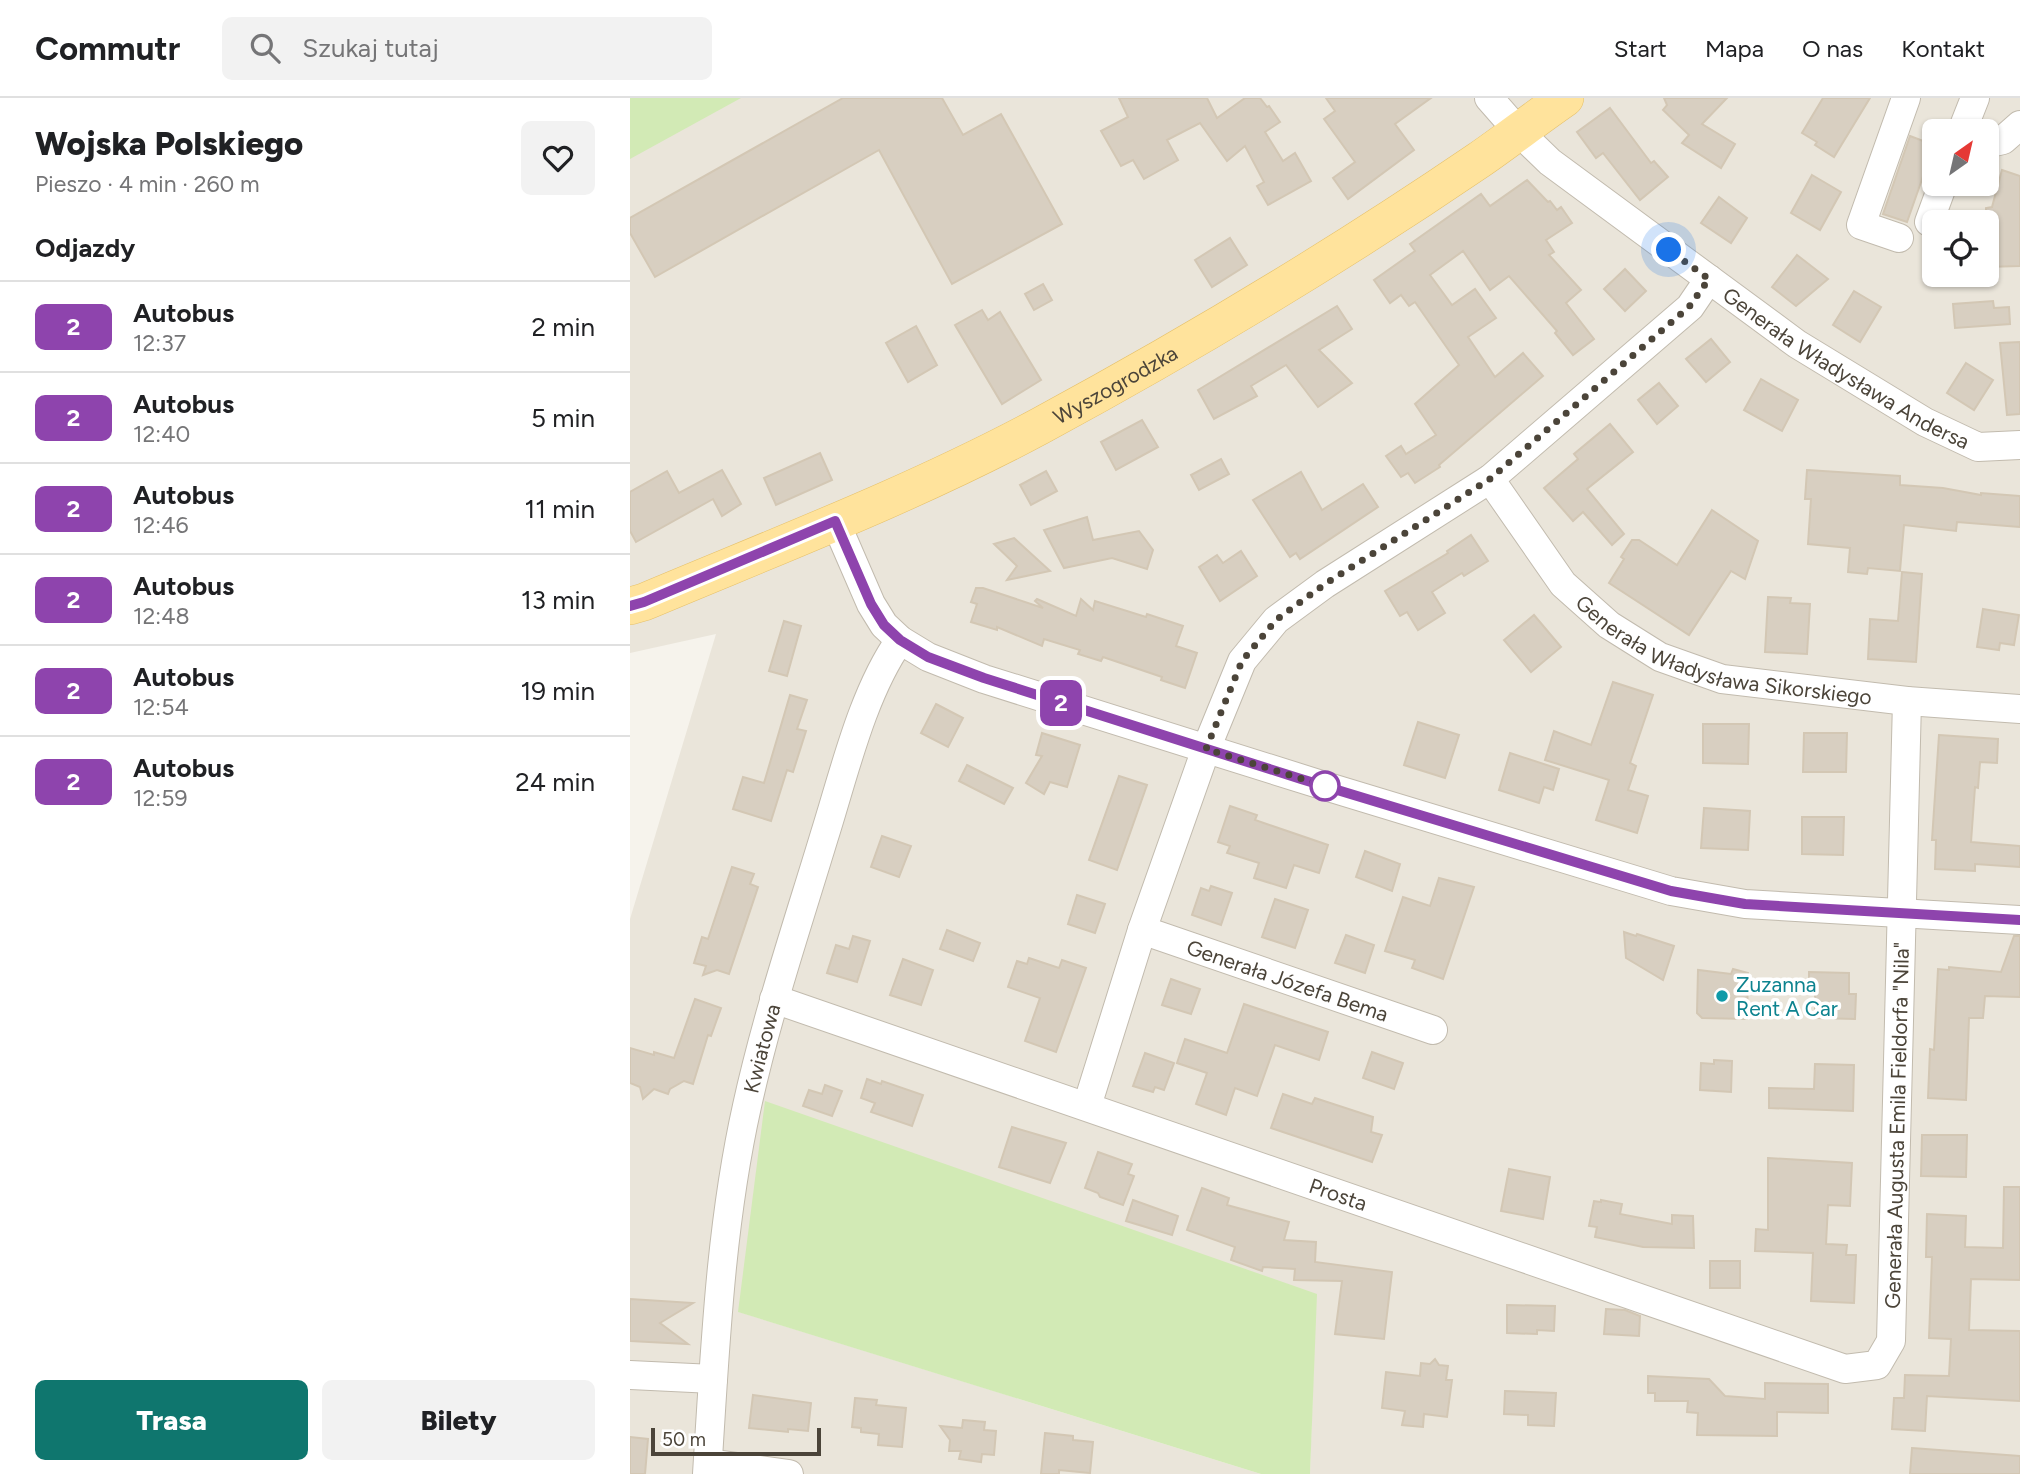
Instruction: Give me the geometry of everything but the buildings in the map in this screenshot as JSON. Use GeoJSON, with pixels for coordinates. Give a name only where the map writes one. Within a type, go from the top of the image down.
{"type":"FeatureCollection","features":[{"type":"Feature","properties":{"kind":"main road","name":"Wyszogrodzka"},"geometry":{"type":"LineString","coordinates":[[630,606],[916,486],[1039,426],[1146,366],[1372,230],[1480,159],[1564,98]]}},
{"type":"Feature","properties":{"kind":"street","name":"Generała Władysława Andersa"},"geometry":{"type":"LineString","coordinates":[[1489,98],[1550,162],[1797,344],[1926,422],[1978,447],[2020,445]]}},
{"type":"Feature","properties":{"kind":"street"},"geometry":{"type":"LineString","coordinates":[[1899,238],[1860,225],[1906,98]]}},
{"type":"Feature","properties":{"kind":"street"},"geometry":{"type":"LineString","coordinates":[[1967,119],[1975,98]]}},
{"type":"Feature","properties":{"kind":"street"},"geometry":{"type":"LineString","coordinates":[[1999,141],[2020,125]]}},
{"type":"Feature","properties":{"kind":"street"},"geometry":{"type":"LineString","coordinates":[[1087,1106],[1142,930],[1206,749],[1242,661],[1276,620],[1325,584],[1490,479],[1689,307],[1709,279]]}},
{"type":"Feature","properties":{"kind":"street","name":"Generała Władysława Sikorskiego"},"geometry":{"type":"LineString","coordinates":[[1490,479],[1563,584],[1609,625],[1660,657],[1722,679],[1907,701],[2020,709]]}},
{"type":"Feature","properties":{"kind":"street"},"geometry":{"type":"LineString","coordinates":[[835,521],[871,604],[884,625],[900,640],[928,657],[984,678],[1671,891],[1745,904],[2020,920]]}},
{"type":"Feature","properties":{"kind":"street","name":"Kwiatowa"},"geometry":{"type":"LineString","coordinates":[[707,1469],[725,1230],[746,1108],[774,999],[865,710],[886,660],[900,640]]}},
{"type":"Feature","properties":{"kind":"street","name":"Generała Augusta Emila Fieldorfa \"Nila\""},"geometry":{"type":"LineString","coordinates":[[1891,1341],[1907,701]]}},
{"type":"Feature","properties":{"kind":"street","name":"Generała Józefa Bema"},"geometry":{"type":"LineString","coordinates":[[1142,930],[1433,1030]]}},
{"type":"Feature","properties":{"kind":"street","name":"Prosta"},"geometry":{"type":"LineString","coordinates":[[774,999],[1845,1369],[1877,1365],[1891,1341]]}},
{"type":"Feature","properties":{"kind":"street"},"geometry":{"type":"LineString","coordinates":[[630,1375],[713,1379]]}},
{"type":"Feature","properties":{"kind":"street"},"geometry":{"type":"LineString","coordinates":[[707,1469],[789,1474]]}},
{"type":"Feature","properties":{"kind":"shaded area"},"geometry":{"type":"Polygon","coordinates":[[[630,98],[2020,98],[2020,1474],[1310,1474],[1316,1294],[739,1312],[1261,1474],[630,1474],[630,919],[716,634],[630,653],[630,98]]]}},
{"type":"Feature","properties":{"kind":"green space"},"geometry":{"type":"Polygon","coordinates":[[[630,98],[741,98],[630,159],[630,98]]]}},
{"type":"Feature","properties":{"kind":"green space"},"geometry":{"type":"Polygon","coordinates":[[[765,1101],[1317,1294],[1310,1474],[1261,1474],[738,1312],[765,1101]]]}},
{"type":"Feature","properties":{"kind":"bus line","name":"2"},"geometry":{"type":"LineString","coordinates":[[630,606],[835,521],[871,604],[884,625],[900,640],[928,657],[984,678],[1301,779],[1671,891],[1745,904],[2020,920]]}},
{"type":"Feature","properties":{"kind":"place","name":"Zuzanna Rent A Car"},"geometry":{"type":"Point","coordinates":[1722,996]}},
{"type":"Feature","properties":{"kind":"route"},"geometry":{"type":"LineString","coordinates":[[1325,786],[1206,749],[1242,661],[1276,620],[1325,584],[1490,479],[1689,307],[1709,279],[1669,250]]}}]}
